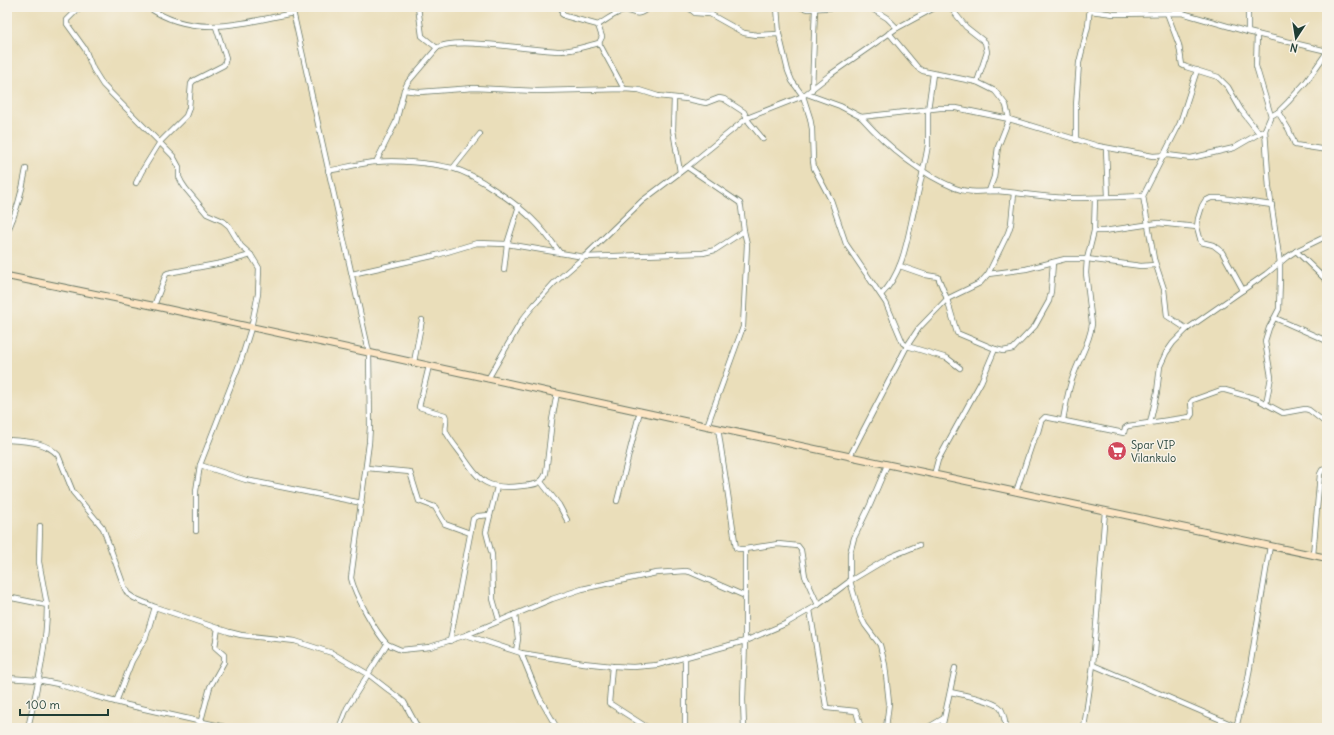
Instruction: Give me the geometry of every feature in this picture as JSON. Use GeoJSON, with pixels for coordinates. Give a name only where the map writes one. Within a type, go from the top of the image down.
{"type":"FeatureCollection","features":[{"type":"Feature","properties":{"kind":"main road"},"geometry":{"type":"LineString","coordinates":[[7,276],[154,306],[887,465],[1327,558]]}},
{"type":"Feature","properties":{"kind":"street"},"geometry":{"type":"LineString","coordinates":[[80,7],[67,22],[85,49],[93,69],[110,93],[173,156],[179,167],[179,177],[186,189],[207,214],[224,221],[229,226],[241,246],[251,255],[259,268],[258,294],[251,328],[241,360],[200,464],[196,491],[196,530]]}},
{"type":"Feature","properties":{"kind":"street"},"geometry":{"type":"LineString","coordinates":[[148,7],[158,14],[170,19],[191,25],[216,27],[293,13]]}},
{"type":"Feature","properties":{"kind":"street"},"geometry":{"type":"LineString","coordinates":[[292,7],[369,352],[370,426],[367,468],[351,578],[356,594],[375,628],[387,644],[401,650],[430,647],[466,635],[552,599],[582,589],[646,575],[686,571],[745,596]]}},
{"type":"Feature","properties":{"kind":"street"},"geometry":{"type":"LineString","coordinates":[[418,7],[422,36],[437,48]]}},
{"type":"Feature","properties":{"kind":"street"},"geometry":{"type":"LineString","coordinates":[[562,7],[562,14],[564,16],[598,25],[621,9],[640,14],[649,7]]}},
{"type":"Feature","properties":{"kind":"street"},"geometry":{"type":"LineString","coordinates":[[688,7],[695,13],[710,14],[744,33],[757,35],[780,34]]}},
{"type":"Feature","properties":{"kind":"street"},"geometry":{"type":"LineString","coordinates":[[778,7],[780,34],[788,71],[792,81],[805,95],[840,106],[861,117],[882,140],[923,171],[955,189],[973,192],[989,191],[1066,198],[1143,196]]}},
{"type":"Feature","properties":{"kind":"street"},"geometry":{"type":"LineString","coordinates":[[800,7],[840,7]]}},
{"type":"Feature","properties":{"kind":"street"},"geometry":{"type":"LineString","coordinates":[[869,7],[887,18],[896,28]]}},
{"type":"Feature","properties":{"kind":"street"},"geometry":{"type":"LineString","coordinates":[[488,379],[522,320],[534,305],[554,283],[584,257],[634,207],[687,167],[747,118],[805,95],[831,74],[896,28],[936,7]]}},
{"type":"Feature","properties":{"kind":"street"},"geometry":{"type":"LineString","coordinates":[[950,7],[966,27],[985,42],[987,52],[977,82]]}},
{"type":"Feature","properties":{"kind":"street"},"geometry":{"type":"LineString","coordinates":[[1248,7],[1248,32]]}},
{"type":"Feature","properties":{"kind":"street"},"geometry":{"type":"LineString","coordinates":[[812,90],[815,8]]}},
{"type":"Feature","properties":{"kind":"street"},"geometry":{"type":"LineString","coordinates":[[1076,140],[1078,70],[1088,26],[1090,9],[1114,14],[1188,14],[1248,32],[1327,51],[1306,82],[1278,112],[1271,116],[1265,130],[1269,188],[1280,263],[1280,309],[1269,328],[1265,341],[1271,377],[1266,404]]}},
{"type":"Feature","properties":{"kind":"street"},"geometry":{"type":"LineString","coordinates":[[1167,13],[1179,45],[1182,65],[1218,77],[1228,87],[1241,110],[1259,134]]}},
{"type":"Feature","properties":{"kind":"street"},"geometry":{"type":"LineString","coordinates":[[376,162],[396,122],[404,90],[408,82],[437,48],[442,45],[458,44],[521,47],[561,51],[576,49],[599,43],[602,37],[598,25]]}},
{"type":"Feature","properties":{"kind":"street"},"geometry":{"type":"LineString","coordinates":[[136,183],[160,142],[186,116],[189,108],[190,86],[193,82],[224,65],[226,62],[216,27]]}},
{"type":"Feature","properties":{"kind":"street"},"geometry":{"type":"LineString","coordinates":[[889,33],[918,68],[933,74],[977,82],[995,91],[1006,105],[1009,119],[998,147],[994,177],[989,191]]}},
{"type":"Feature","properties":{"kind":"street"},"geometry":{"type":"LineString","coordinates":[[1257,34],[1256,66],[1271,116]]}},
{"type":"Feature","properties":{"kind":"street"},"geometry":{"type":"LineString","coordinates":[[599,43],[624,89]]}},
{"type":"Feature","properties":{"kind":"street"},"geometry":{"type":"LineString","coordinates":[[1187,329],[1167,316],[1162,282],[1155,265],[1143,196],[1180,123],[1197,70]]}},
{"type":"Feature","properties":{"kind":"street"},"geometry":{"type":"LineString","coordinates":[[881,295],[890,285],[900,266],[923,171],[928,145],[928,110],[933,74]]}},
{"type":"Feature","properties":{"kind":"street"},"geometry":{"type":"LineString","coordinates":[[404,90],[420,92],[474,88],[537,91],[624,89],[639,90],[658,96],[706,103],[709,103],[716,98],[724,99],[744,112],[763,139]]}},
{"type":"Feature","properties":{"kind":"street"},"geometry":{"type":"LineString","coordinates":[[805,95],[806,106],[812,129],[814,168],[832,200],[846,244],[886,303],[901,339],[907,346],[946,358],[960,368]]}},
{"type":"Feature","properties":{"kind":"street"},"geometry":{"type":"LineString","coordinates":[[674,98],[673,130],[680,172]]}},
{"type":"Feature","properties":{"kind":"street"},"geometry":{"type":"LineString","coordinates":[[861,117],[956,108],[1009,119],[1106,148],[1153,156],[1163,155],[1191,158],[1234,148],[1265,130]]}},
{"type":"Feature","properties":{"kind":"street"},"geometry":{"type":"LineString","coordinates":[[1278,112],[1289,130],[1295,145],[1327,150]]}},
{"type":"Feature","properties":{"kind":"street"},"geometry":{"type":"LineString","coordinates":[[453,168],[480,134]]}},
{"type":"Feature","properties":{"kind":"street"},"geometry":{"type":"LineString","coordinates":[[1106,148],[1108,197]]}},
{"type":"Feature","properties":{"kind":"street"},"geometry":{"type":"LineString","coordinates":[[328,171],[376,162],[412,163],[453,168],[488,185],[519,206],[543,229],[560,253]]}},
{"type":"Feature","properties":{"kind":"street"},"geometry":{"type":"LineString","coordinates":[[687,167],[740,203],[747,244],[743,327],[707,426]]}},
{"type":"Feature","properties":{"kind":"street"},"geometry":{"type":"LineString","coordinates":[[7,233],[16,214],[26,169]]}},
{"type":"Feature","properties":{"kind":"street"},"geometry":{"type":"LineString","coordinates":[[850,456],[907,346],[919,328],[947,299],[980,283],[988,274],[1010,229],[1014,193]]}},
{"type":"Feature","properties":{"kind":"street"},"geometry":{"type":"LineString","coordinates":[[1063,420],[1071,381],[1089,341],[1091,331],[1092,324],[1086,273],[1087,259],[1094,231],[1096,198]]}},
{"type":"Feature","properties":{"kind":"street"},"geometry":{"type":"LineString","coordinates":[[1243,290],[1222,252],[1213,245],[1201,242],[1197,227],[1202,206],[1205,201],[1211,198],[1222,198],[1272,205]]}},
{"type":"Feature","properties":{"kind":"street"},"geometry":{"type":"LineString","coordinates":[[504,270],[507,244],[519,206]]}},
{"type":"Feature","properties":{"kind":"street"},"geometry":{"type":"LineString","coordinates":[[1094,231],[1104,231],[1158,223],[1197,227]]}},
{"type":"Feature","properties":{"kind":"street"},"geometry":{"type":"LineString","coordinates":[[352,274],[437,255],[477,243],[507,244],[584,257],[703,253],[714,250],[744,231]]}},
{"type":"Feature","properties":{"kind":"street"},"geometry":{"type":"LineString","coordinates":[[1150,423],[1157,392],[1160,366],[1173,343],[1187,329],[1296,251],[1327,236]]}},
{"type":"Feature","properties":{"kind":"street"},"geometry":{"type":"LineString","coordinates":[[1296,251],[1327,281]]}},
{"type":"Feature","properties":{"kind":"street"},"geometry":{"type":"LineString","coordinates":[[154,306],[166,274],[222,263],[251,255]]}},
{"type":"Feature","properties":{"kind":"street"},"geometry":{"type":"LineString","coordinates":[[988,274],[1021,269],[1065,259],[1087,259],[1132,265],[1155,265]]}},
{"type":"Feature","properties":{"kind":"street"},"geometry":{"type":"LineString","coordinates":[[900,266],[926,275],[938,277],[947,299],[957,333],[1003,351],[1013,349],[1035,326],[1048,301],[1051,291],[1053,262]]}},
{"type":"Feature","properties":{"kind":"street"},"geometry":{"type":"LineString","coordinates":[[1275,318],[1327,341]]}},
{"type":"Feature","properties":{"kind":"street"},"geometry":{"type":"LineString","coordinates":[[414,362],[422,320]]}},
{"type":"Feature","properties":{"kind":"street"},"geometry":{"type":"LineString","coordinates":[[934,475],[938,460],[981,382],[995,349]]}},
{"type":"Feature","properties":{"kind":"street"},"geometry":{"type":"LineString","coordinates":[[429,366],[420,407],[447,417],[446,432],[471,468],[481,480],[496,487],[509,488],[536,485],[541,482],[546,473],[552,420],[557,393]]}},
{"type":"Feature","properties":{"kind":"street"},"geometry":{"type":"LineString","coordinates":[[1016,492],[1032,444],[1038,432],[1041,421],[1045,417],[1124,433],[1125,428],[1128,426],[1190,417],[1192,414],[1191,402],[1193,400],[1221,390],[1250,397],[1283,413],[1305,409],[1309,410],[1327,424]]}},
{"type":"Feature","properties":{"kind":"street"},"geometry":{"type":"LineString","coordinates":[[617,501],[640,411]]}},
{"type":"Feature","properties":{"kind":"street"},"geometry":{"type":"LineString","coordinates":[[718,428],[736,548],[745,549],[778,544],[800,547],[805,576],[818,605]]}},
{"type":"Feature","properties":{"kind":"street"},"geometry":{"type":"LineString","coordinates":[[7,440],[29,441],[43,444],[54,450],[58,455],[76,496],[103,528],[128,594],[155,607],[241,635],[295,641],[332,653],[368,674],[404,702],[418,728]]}},
{"type":"Feature","properties":{"kind":"street"},"geometry":{"type":"LineString","coordinates":[[200,464],[246,480],[362,503]]}},
{"type":"Feature","properties":{"kind":"street"},"geometry":{"type":"LineString","coordinates":[[886,728],[889,703],[885,665],[880,645],[865,625],[860,615],[850,581],[850,553],[854,538],[887,465]]}},
{"type":"Feature","properties":{"kind":"street"},"geometry":{"type":"LineString","coordinates":[[367,468],[410,472],[419,501],[435,507],[445,524],[470,533]]}},
{"type":"Feature","properties":{"kind":"street"},"geometry":{"type":"LineString","coordinates":[[1313,555],[1320,474],[1322,470],[1327,468]]}},
{"type":"Feature","properties":{"kind":"street"},"geometry":{"type":"LineString","coordinates":[[541,482],[559,505],[567,520]]}},
{"type":"Feature","properties":{"kind":"street"},"geometry":{"type":"LineString","coordinates":[[496,487],[486,532],[492,555],[493,599],[499,620]]}},
{"type":"Feature","properties":{"kind":"street"},"geometry":{"type":"LineString","coordinates":[[1084,728],[1093,666],[1105,511]]}},
{"type":"Feature","properties":{"kind":"street"},"geometry":{"type":"LineString","coordinates":[[450,641],[473,520],[478,516],[490,515]]}},
{"type":"Feature","properties":{"kind":"street"},"geometry":{"type":"LineString","coordinates":[[28,728],[45,636],[47,605],[39,562],[40,526]]}},
{"type":"Feature","properties":{"kind":"street"},"geometry":{"type":"LineString","coordinates":[[466,635],[518,652],[583,663],[633,667],[657,665],[685,659],[745,641],[785,624],[818,605],[850,581],[890,557],[919,545]]}},
{"type":"Feature","properties":{"kind":"street"},"geometry":{"type":"LineString","coordinates":[[1093,666],[1238,727],[1248,679],[1270,546]]}},
{"type":"Feature","properties":{"kind":"street"},"geometry":{"type":"LineString","coordinates":[[744,728],[745,549]]}},
{"type":"Feature","properties":{"kind":"street"},"geometry":{"type":"LineString","coordinates":[[7,597],[47,605]]}},
{"type":"Feature","properties":{"kind":"street"},"geometry":{"type":"LineString","coordinates":[[116,702],[132,661],[146,637],[155,607]]}},
{"type":"Feature","properties":{"kind":"street"},"geometry":{"type":"LineString","coordinates":[[810,610],[826,706],[827,708],[856,711],[861,728]]}},
{"type":"Feature","properties":{"kind":"street"},"geometry":{"type":"LineString","coordinates":[[514,614],[518,637],[518,652],[539,697],[557,728]]}},
{"type":"Feature","properties":{"kind":"street"},"geometry":{"type":"LineString","coordinates":[[199,728],[212,682],[225,658],[216,647],[218,628]]}},
{"type":"Feature","properties":{"kind":"street"},"geometry":{"type":"LineString","coordinates":[[339,728],[348,708],[387,644]]}},
{"type":"Feature","properties":{"kind":"street"},"geometry":{"type":"LineString","coordinates":[[685,659],[685,728]]}},
{"type":"Feature","properties":{"kind":"street"},"geometry":{"type":"LineString","coordinates":[[612,666],[609,703],[648,728]]}},
{"type":"Feature","properties":{"kind":"street"},"geometry":{"type":"LineString","coordinates":[[942,728],[955,668]]}},
{"type":"Feature","properties":{"kind":"street"},"geometry":{"type":"LineString","coordinates":[[7,678],[38,680],[58,684],[116,702],[229,728]]}},
{"type":"Feature","properties":{"kind":"street"},"geometry":{"type":"LineString","coordinates":[[950,692],[983,700],[998,706],[1003,712],[1006,728]]}},
{"type":"Feature","properties":{"kind":"street"},"geometry":{"type":"LineString","coordinates":[[926,728],[944,718]]}},
{"type":"Feature","properties":{"kind":"place","name":"Spar VIP Vilankulo"},"geometry":{"type":"Point","coordinates":[1117,451]}}]}
